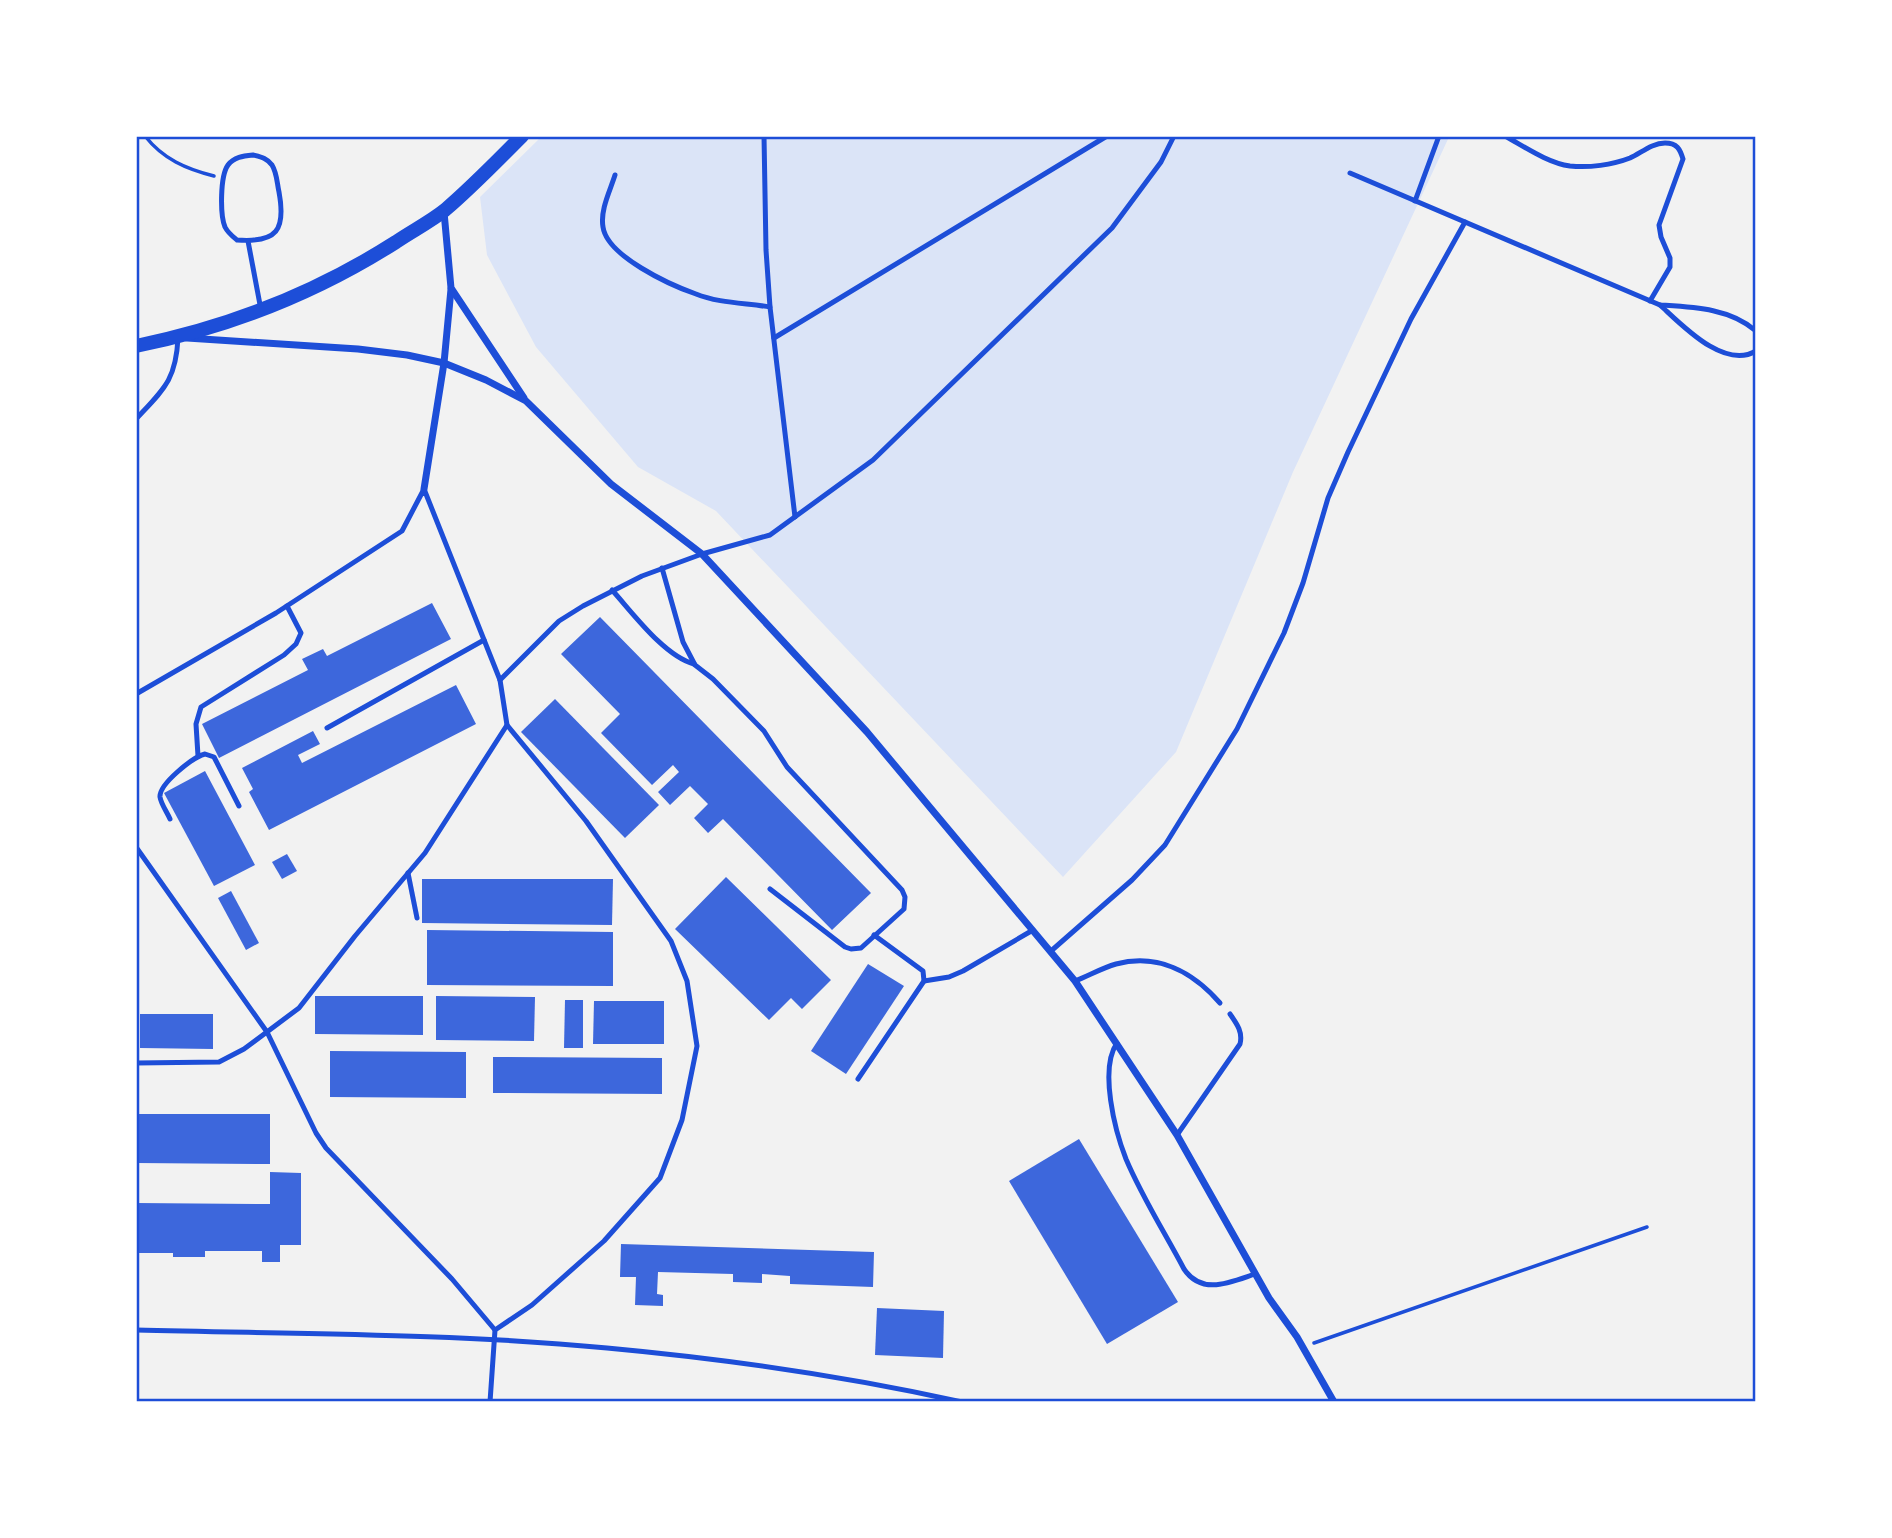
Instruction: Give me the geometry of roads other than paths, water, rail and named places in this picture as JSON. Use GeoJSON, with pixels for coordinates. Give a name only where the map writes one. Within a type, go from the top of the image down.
{"type":"FeatureCollection","features":[{"type":"Feature","properties":{"kind":"main road"},"geometry":{"type":"LineString","coordinates":[[136,346],[178,338],[261,311],[317,288],[355,268],[443,211],[522,136]]}},
{"type":"Feature","properties":{"kind":"street"},"geometry":{"type":"LineString","coordinates":[[424,489],[444,363],[452,288],[443,211]]}},
{"type":"Feature","properties":{"kind":"street"},"geometry":{"type":"LineString","coordinates":[[452,288],[526,401],[611,484],[702,554],[867,732],[1075,981],[1177,1135],[1269,1298],[1303,1347],[1334,1402]]}},
{"type":"Feature","properties":{"kind":"street"},"geometry":{"type":"LineString","coordinates":[[178,338],[358,349],[444,363],[486,380],[526,401]]}},
{"type":"Feature","properties":{"kind":"lane"},"geometry":{"type":"LineString","coordinates":[[764,136],[770,307],[795,517]]}},
{"type":"Feature","properties":{"kind":"lane"},"geometry":{"type":"LineString","coordinates":[[774,338],[1107,136]]}},
{"type":"Feature","properties":{"kind":"lane"},"geometry":{"type":"LineString","coordinates":[[500,680],[559,621],[612,590],[662,568],[769,535],[873,460],[1112,228],[1161,162],[1174,136]]}},
{"type":"Feature","properties":{"kind":"lane"},"geometry":{"type":"LineString","coordinates":[[1415,201],[1439,136]]}},
{"type":"Feature","properties":{"kind":"lane"},"geometry":{"type":"LineString","coordinates":[[1505,136],[1568,166],[1586,167],[1615,163],[1663,143],[1679,148],[1684,159],[1660,225],[1670,267],[1650,301]]}},
{"type":"Feature","properties":{"kind":"lane"},"geometry":{"type":"LineString","coordinates":[[253,155],[265,158],[273,166],[282,219],[278,229],[271,235],[260,241],[248,241],[237,240],[225,226],[222,216],[222,178],[226,167],[242,156],[253,155]]}},
{"type":"Feature","properties":{"kind":"lane"},"geometry":{"type":"LineString","coordinates":[[1350,173],[1660,305],[1701,307],[1734,318],[1755,331]]}},
{"type":"Feature","properties":{"kind":"lane"},"geometry":{"type":"LineString","coordinates":[[615,175],[602,216],[603,230],[610,243],[628,261],[697,295],[770,307]]}},
{"type":"Feature","properties":{"kind":"lane"},"geometry":{"type":"LineString","coordinates":[[1051,951],[1132,880],[1166,845],[1237,729],[1284,633],[1303,583],[1328,498],[1348,452],[1411,319],[1465,222]]}},
{"type":"Feature","properties":{"kind":"lane"},"geometry":{"type":"LineString","coordinates":[[248,241],[261,311]]}},
{"type":"Feature","properties":{"kind":"lane"},"geometry":{"type":"LineString","coordinates":[[1660,305],[1698,339],[1714,348],[1730,355],[1750,354],[1755,351]]}},
{"type":"Feature","properties":{"kind":"lane"},"geometry":{"type":"LineString","coordinates":[[136,419],[172,376],[177,360],[178,338]]}},
{"type":"Feature","properties":{"kind":"lane"},"geometry":{"type":"LineString","coordinates":[[136,694],[287,606],[402,531],[424,489]]}},
{"type":"Feature","properties":{"kind":"lane"},"geometry":{"type":"LineString","coordinates":[[424,489],[500,680],[508,725],[586,821],[671,941],[687,981],[697,1046],[682,1119],[660,1178],[604,1241],[532,1305],[495,1331],[492,1340],[490,1402]]}},
{"type":"Feature","properties":{"kind":"lane"},"geometry":{"type":"LineString","coordinates":[[662,568],[683,642],[695,665]]}},
{"type":"Feature","properties":{"kind":"lane"},"geometry":{"type":"LineString","coordinates":[[612,590],[652,635],[684,662],[695,665],[713,679],[764,731],[787,767],[902,890],[905,897],[904,909],[857,949],[845,947],[770,889]]}},
{"type":"Feature","properties":{"kind":"lane"},"geometry":{"type":"LineString","coordinates":[[198,756],[196,724],[201,708],[284,655],[296,644],[301,633],[287,606]]}},
{"type":"Feature","properties":{"kind":"lane"},"geometry":{"type":"LineString","coordinates":[[327,728],[484,640]]}},
{"type":"Feature","properties":{"kind":"lane"},"geometry":{"type":"LineString","coordinates":[[136,1063],[219,1062],[232,1057],[299,1008],[425,853],[508,725]]}},
{"type":"Feature","properties":{"kind":"lane"},"geometry":{"type":"LineString","coordinates":[[170,819],[160,794],[186,764],[198,756],[210,754],[215,757],[239,806]]}},
{"type":"Feature","properties":{"kind":"lane"},"geometry":{"type":"LineString","coordinates":[[136,847],[267,1032],[316,1133],[326,1148],[452,1279],[495,1331]]}},
{"type":"Feature","properties":{"kind":"lane"},"geometry":{"type":"LineString","coordinates":[[408,873],[417,918]]}},
{"type":"Feature","properties":{"kind":"lane"},"geometry":{"type":"LineString","coordinates":[[924,981],[949,977],[963,971],[1033,930]]}},
{"type":"Feature","properties":{"kind":"lane"},"geometry":{"type":"LineString","coordinates":[[858,1079],[924,981],[923,971],[874,935]]}},
{"type":"Feature","properties":{"kind":"lane"},"geometry":{"type":"LineString","coordinates":[[1075,981],[1117,964],[1159,963],[1185,971],[1207,988],[1220,1003]]}},
{"type":"Feature","properties":{"kind":"lane"},"geometry":{"type":"LineString","coordinates":[[1177,1135],[1240,1044],[1242,1037],[1230,1014]]}},
{"type":"Feature","properties":{"kind":"lane"},"geometry":{"type":"LineString","coordinates":[[1116,1043],[1110,1059],[1109,1074],[1117,1130],[1126,1158],[1184,1269],[1199,1283],[1217,1285],[1255,1274]]}},
{"type":"Feature","properties":{"kind":"lane"},"geometry":{"type":"LineString","coordinates":[[136,1330],[492,1340],[607,1348],[836,1376],[962,1402]]}}]}
